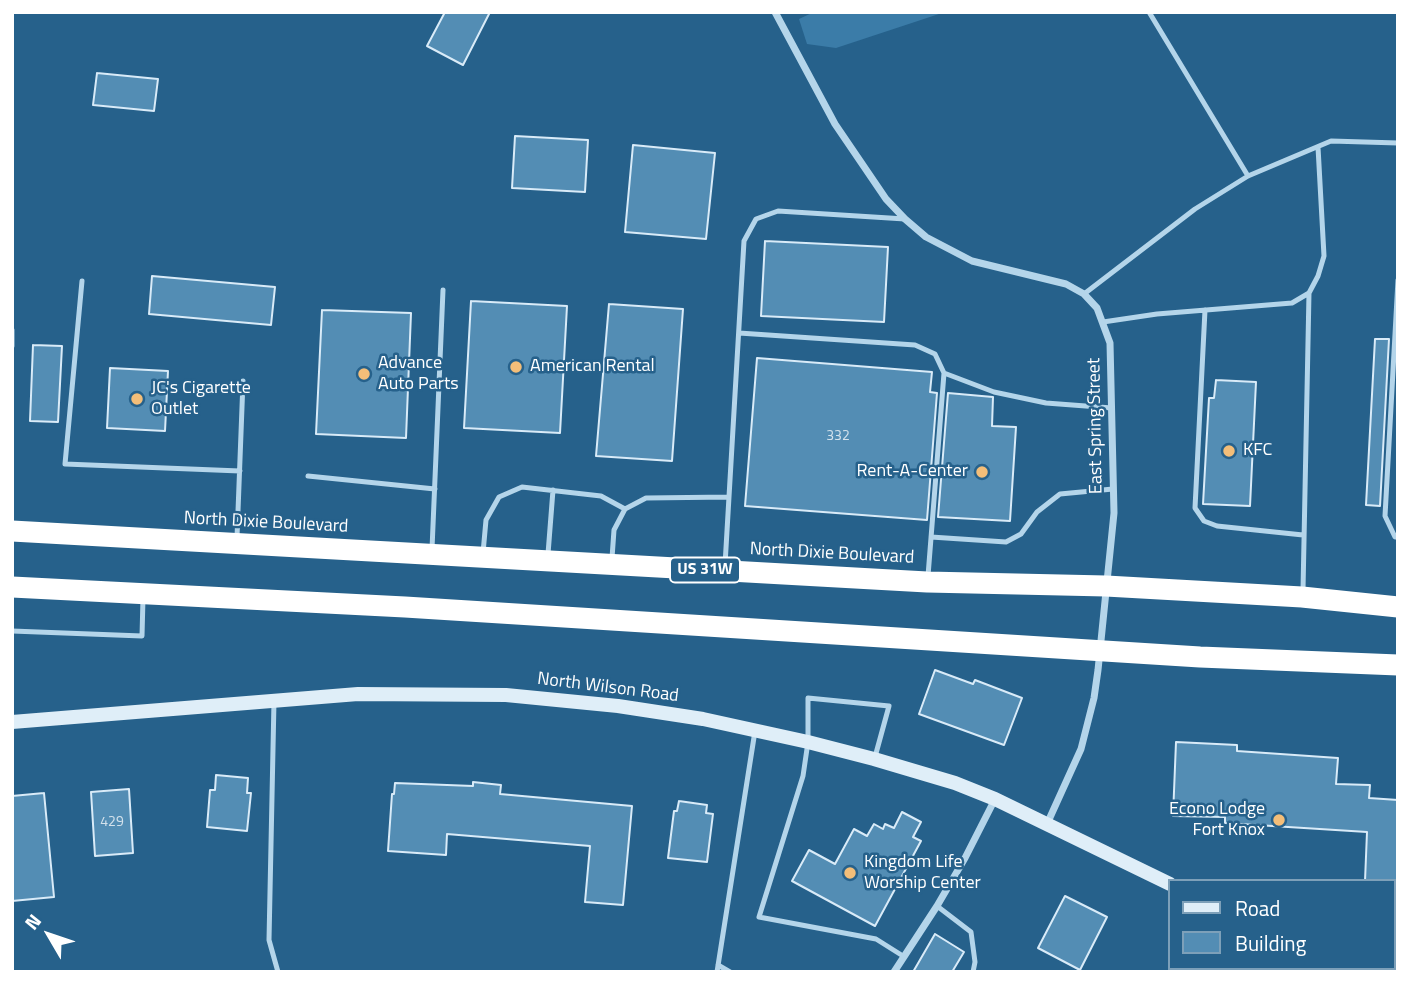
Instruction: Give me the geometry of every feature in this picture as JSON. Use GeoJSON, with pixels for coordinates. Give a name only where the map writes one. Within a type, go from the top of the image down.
{"type":"FeatureCollection","features":[{"type":"Feature","properties":{"kind":"highway","name":"North Dixie Boulevard"},"geometry":{"type":"LineString","coordinates":[[12,531],[927,582],[1106,586],[1303,597],[1398,607]]}},
{"type":"Feature","properties":{"kind":"highway"},"geometry":{"type":"LineString","coordinates":[[12,587],[1398,665]]}},
{"type":"Feature","properties":{"kind":"main road","name":"North Wilson Road"},"geometry":{"type":"LineString","coordinates":[[12,722],[358,694],[506,695],[618,706],[703,719],[874,759],[956,783],[995,799],[1168,883]]}},
{"type":"Feature","properties":{"kind":"street"},"geometry":{"type":"LineString","coordinates":[[775,12],[835,124],[886,199],[905,219],[926,237],[972,261],[1066,284],[1084,294]]}},
{"type":"Feature","properties":{"kind":"street","name":"East Spring Street"},"geometry":{"type":"LineString","coordinates":[[1047,824],[1081,749],[1094,698],[1112,543],[1110,343],[1097,308],[1084,294]]}},
{"type":"Feature","properties":{"kind":"street"},"geometry":{"type":"LineString","coordinates":[[894,972],[937,906],[995,799]]}},
{"type":"Feature","properties":{"kind":"lane"},"geometry":{"type":"LineString","coordinates":[[1149,12],[1248,176]]}},
{"type":"Feature","properties":{"kind":"lane"},"geometry":{"type":"LineString","coordinates":[[1084,294],[1195,209],[1248,176],[1331,141],[1398,143]]}},
{"type":"Feature","properties":{"kind":"lane"},"geometry":{"type":"LineString","coordinates":[[1303,597],[1309,293],[1324,256],[1318,147]]}},
{"type":"Feature","properties":{"kind":"lane"},"geometry":{"type":"LineString","coordinates":[[724,571],[744,241],[756,219],[778,211],[905,219]]}},
{"type":"Feature","properties":{"kind":"lane"},"geometry":{"type":"LineString","coordinates":[[1398,280],[1385,516],[1398,537]]}},
{"type":"Feature","properties":{"kind":"lane"},"geometry":{"type":"LineString","coordinates":[[82,281],[65,464],[240,471]]}},
{"type":"Feature","properties":{"kind":"lane"},"geometry":{"type":"LineString","coordinates":[[431,555],[443,290]]}},
{"type":"Feature","properties":{"kind":"lane"},"geometry":{"type":"LineString","coordinates":[[1103,322],[1292,303],[1309,293]]}},
{"type":"Feature","properties":{"kind":"lane"},"geometry":{"type":"LineString","coordinates":[[1205,310],[1195,508],[1204,521],[1217,526],[1303,535]]}},
{"type":"Feature","properties":{"kind":"lane"},"geometry":{"type":"LineString","coordinates":[[12,330],[12,346]]}},
{"type":"Feature","properties":{"kind":"lane"},"geometry":{"type":"LineString","coordinates":[[739,333],[915,345],[935,354],[944,373],[927,582]]}},
{"type":"Feature","properties":{"kind":"lane"},"geometry":{"type":"LineString","coordinates":[[944,373],[1007,395],[1046,403],[1112,408]]}},
{"type":"Feature","properties":{"kind":"lane"},"geometry":{"type":"LineString","coordinates":[[237,544],[243,380]]}},
{"type":"Feature","properties":{"kind":"lane"},"geometry":{"type":"LineString","coordinates":[[308,476],[435,489]]}},
{"type":"Feature","properties":{"kind":"lane"},"geometry":{"type":"LineString","coordinates":[[483,556],[486,520],[499,497],[522,487],[601,496],[625,509]]}},
{"type":"Feature","properties":{"kind":"lane"},"geometry":{"type":"LineString","coordinates":[[931,537],[1006,541],[1021,534],[1037,512],[1060,494],[1113,489]]}},
{"type":"Feature","properties":{"kind":"lane"},"geometry":{"type":"LineString","coordinates":[[547,561],[553,491]]}},
{"type":"Feature","properties":{"kind":"lane"},"geometry":{"type":"LineString","coordinates":[[612,565],[614,530],[625,509],[646,498],[729,497]]}},
{"type":"Feature","properties":{"kind":"lane"},"geometry":{"type":"LineString","coordinates":[[12,631],[142,636],[143,595]]}},
{"type":"Feature","properties":{"kind":"lane"},"geometry":{"type":"LineString","coordinates":[[874,759],[889,706],[808,698],[808,743],[803,776],[760,917],[876,939],[904,956]]}},
{"type":"Feature","properties":{"kind":"lane"},"geometry":{"type":"LineString","coordinates":[[274,701],[269,940],[278,972]]}},
{"type":"Feature","properties":{"kind":"lane"},"geometry":{"type":"LineString","coordinates":[[730,972],[717,968],[755,731]]}},
{"type":"Feature","properties":{"kind":"lane"},"geometry":{"type":"LineString","coordinates":[[937,906],[971,932],[975,962],[973,972]]}},
{"type":"Feature","properties":{"kind":"shaded area"},"geometry":{"type":"Polygon","coordinates":[[[814,12],[945,12],[836,48],[807,44],[799,19],[814,12]]]}},
{"type":"Feature","properties":{"kind":"building"},"geometry":{"type":"Polygon","coordinates":[[[445,12],[490,12],[463,65],[427,46],[445,12]]]}},
{"type":"Feature","properties":{"kind":"building"},"geometry":{"type":"Polygon","coordinates":[[[97,73],[158,79],[154,111],[93,105],[97,73]]]}},
{"type":"Feature","properties":{"kind":"building"},"geometry":{"type":"Polygon","coordinates":[[[515,136],[588,140],[585,192],[512,188],[515,136]]]}},
{"type":"Feature","properties":{"kind":"building"},"geometry":{"type":"Polygon","coordinates":[[[633,145],[715,153],[706,239],[625,232],[633,145]]]}},
{"type":"Feature","properties":{"kind":"building"},"geometry":{"type":"Polygon","coordinates":[[[765,241],[888,247],[884,322],[761,316],[765,241]]]}},
{"type":"Feature","properties":{"kind":"building"},"geometry":{"type":"Polygon","coordinates":[[[152,276],[275,287],[271,325],[149,314],[152,276]]]}},
{"type":"Feature","properties":{"kind":"building","name":"American Rental"},"geometry":{"type":"Polygon","coordinates":[[[471,301],[567,306],[560,433],[464,428],[471,301]]]}},
{"type":"Feature","properties":{"kind":"building"},"geometry":{"type":"Polygon","coordinates":[[[609,304],[683,309],[672,461],[596,456],[609,304]]]}},
{"type":"Feature","properties":{"kind":"building","name":"Advance Auto Parts"},"geometry":{"type":"Polygon","coordinates":[[[322,310],[411,313],[406,438],[316,434],[322,310]]]}},
{"type":"Feature","properties":{"kind":"building"},"geometry":{"type":"Polygon","coordinates":[[[1375,339],[1389,339],[1380,506],[1366,505],[1375,339]]]}},
{"type":"Feature","properties":{"kind":"building"},"geometry":{"type":"Polygon","coordinates":[[[33,345],[62,346],[58,422],[30,421],[33,345]]]}},
{"type":"Feature","properties":{"kind":"building"},"geometry":{"type":"Polygon","coordinates":[[[757,358],[932,372],[930,392],[937,393],[927,520],[745,506],[757,358]]]}},
{"type":"Feature","properties":{"kind":"building","name":"JC's Cigarette Outlet"},"geometry":{"type":"Polygon","coordinates":[[[110,368],[168,371],[165,431],[107,428],[110,368]]]}},
{"type":"Feature","properties":{"kind":"building","name":"KFC"},"geometry":{"type":"Polygon","coordinates":[[[1216,380],[1256,382],[1250,506],[1203,504],[1209,398],[1214,398],[1216,380]]]}},
{"type":"Feature","properties":{"kind":"building","name":"Rent-A-Center"},"geometry":{"type":"Polygon","coordinates":[[[948,393],[993,397],[992,426],[1016,427],[1010,521],[938,517],[948,393]]]}},
{"type":"Feature","properties":{"kind":"building"},"geometry":{"type":"Polygon","coordinates":[[[935,670],[973,684],[975,680],[1022,698],[1004,745],[919,714],[935,670]]]}},
{"type":"Feature","properties":{"kind":"building","name":"Econo Lodge Fort Knox"},"geometry":{"type":"Polygon","coordinates":[[[1176,742],[1237,745],[1237,751],[1338,758],[1336,784],[1370,785],[1369,798],[1398,800],[1398,881],[1365,879],[1367,832],[1225,823],[1225,817],[1173,816],[1176,742]]]}},
{"type":"Feature","properties":{"kind":"building"},"geometry":{"type":"Polygon","coordinates":[[[216,775],[248,778],[247,793],[251,793],[247,831],[207,827],[210,790],[215,790],[216,775]]]}},
{"type":"Feature","properties":{"kind":"building"},"geometry":{"type":"Polygon","coordinates":[[[473,782],[501,785],[500,794],[632,806],[623,905],[585,902],[590,846],[447,834],[446,855],[388,851],[395,783],[473,786],[473,782]]]}},
{"type":"Feature","properties":{"kind":"building"},"geometry":{"type":"Polygon","coordinates":[[[129,789],[133,853],[95,856],[91,792],[129,789]]]}},
{"type":"Feature","properties":{"kind":"building"},"geometry":{"type":"Polygon","coordinates":[[[44,793],[54,897],[12,901],[12,796],[44,793]]]}},
{"type":"Feature","properties":{"kind":"building"},"geometry":{"type":"Polygon","coordinates":[[[679,801],[707,805],[706,813],[713,814],[707,862],[668,858],[674,811],[677,811],[679,801]]]}},
{"type":"Feature","properties":{"kind":"building","name":"Kingdom Life Worship Center"},"geometry":{"type":"Polygon","coordinates":[[[902,812],[921,822],[913,837],[921,841],[875,926],[792,881],[809,850],[835,864],[854,829],[867,836],[874,824],[883,829],[885,824],[894,828],[902,812]]]}},
{"type":"Feature","properties":{"kind":"building"},"geometry":{"type":"Polygon","coordinates":[[[1065,896],[1107,917],[1080,970],[1038,948],[1065,896]]]}},
{"type":"Feature","properties":{"kind":"building"},"geometry":{"type":"Polygon","coordinates":[[[935,934],[964,952],[952,972],[913,972],[935,934]]]}},
{"type":"Feature","properties":{"kind":"place","name":"American Rental"},"geometry":{"type":"Point","coordinates":[516,367]}},
{"type":"Feature","properties":{"kind":"place","name":"Advance Auto Parts"},"geometry":{"type":"Point","coordinates":[364,374]}},
{"type":"Feature","properties":{"kind":"place","name":"JC's Cigarette Outlet"},"geometry":{"type":"Point","coordinates":[137,399]}},
{"type":"Feature","properties":{"kind":"place","name":"KFC"},"geometry":{"type":"Point","coordinates":[1229,451]}},
{"type":"Feature","properties":{"kind":"place","name":"Rent-A-Center"},"geometry":{"type":"Point","coordinates":[982,472]}},
{"type":"Feature","properties":{"kind":"place","name":"Econo Lodge Fort Knox"},"geometry":{"type":"Point","coordinates":[1279,820]}},
{"type":"Feature","properties":{"kind":"place","name":"Kingdom Life Worship Center"},"geometry":{"type":"Point","coordinates":[850,873]}}]}
